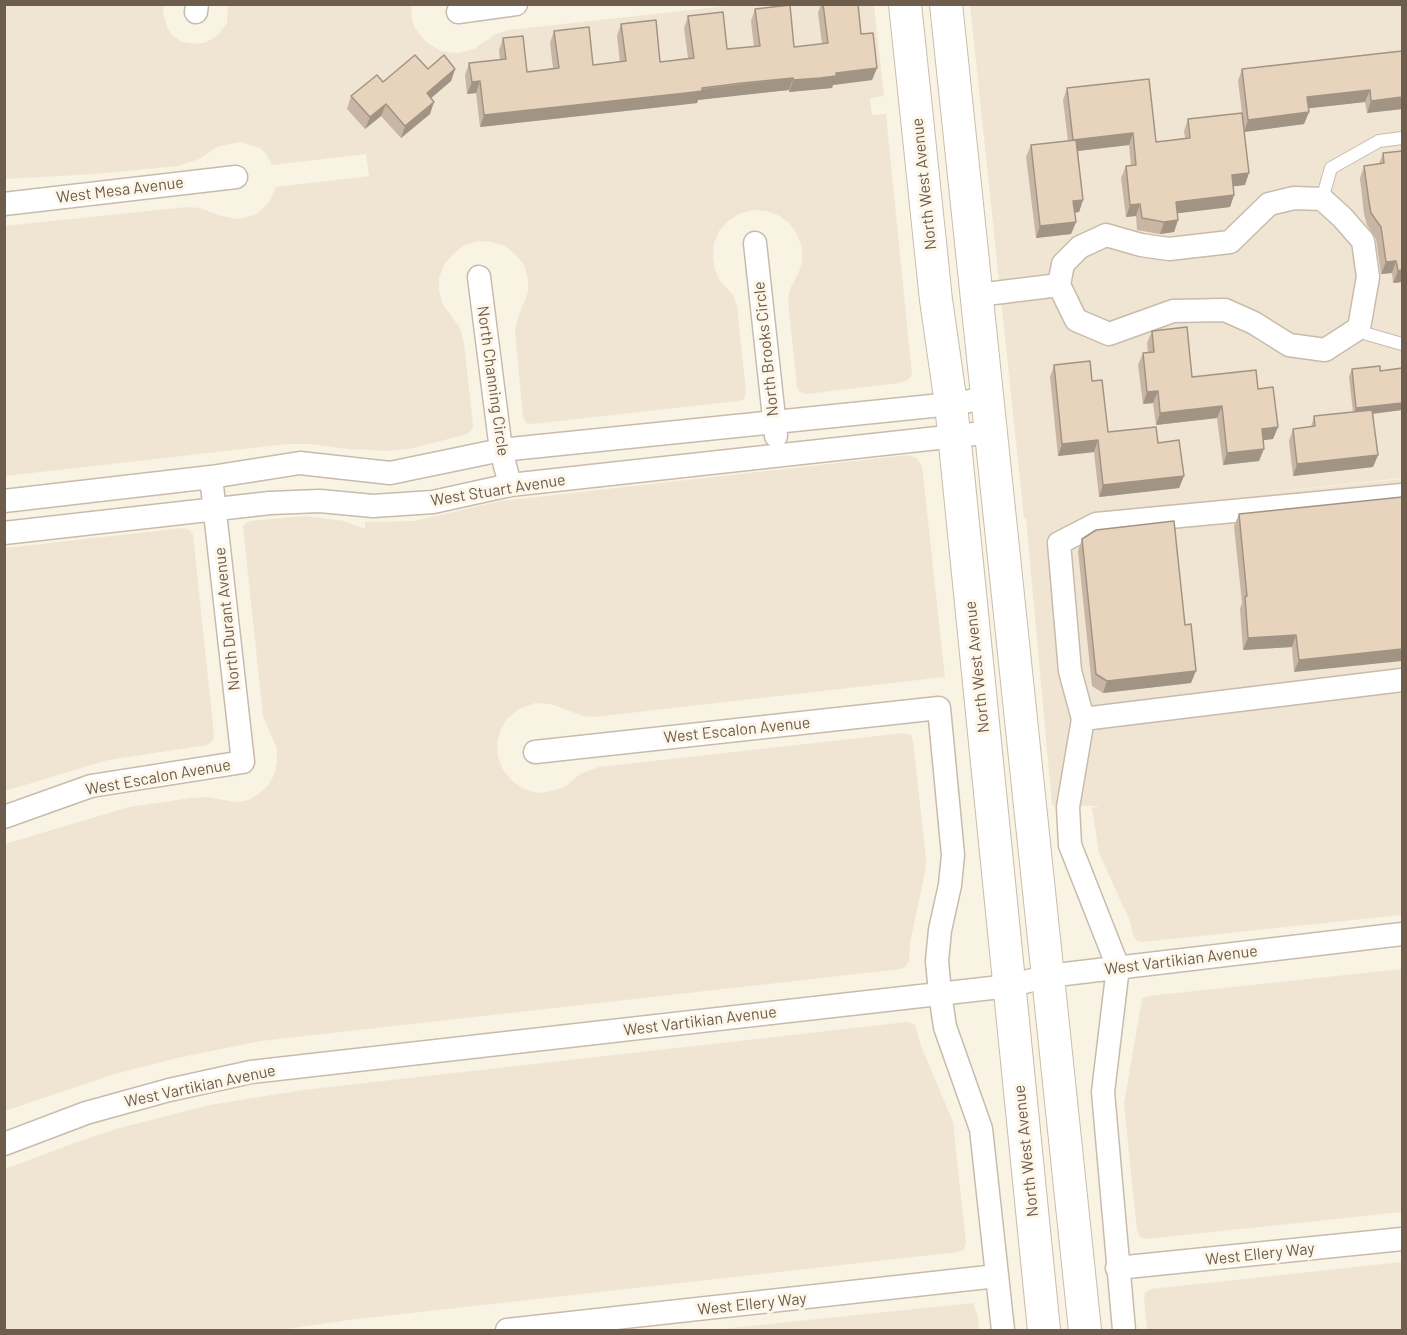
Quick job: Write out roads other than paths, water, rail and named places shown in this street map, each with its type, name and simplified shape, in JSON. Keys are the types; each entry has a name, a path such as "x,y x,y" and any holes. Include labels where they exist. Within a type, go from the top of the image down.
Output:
{"main road":[{"name":"North West Avenue","path":"905,4 936,300 951,404 1044,1330"},
{"path":"946,4 1085,1330"}],"street":[{"path":"458,12 516,4"},
{"name":"West Mesa Avenue","path":"4,204 236,177"},
{"path":"1294,198 1322,200 1342,217 1363,241 1368,277 1359,328 1325,350 1289,345 1254,323 1225,310 1173,311 1109,334 1076,320 1059,285 1063,264 1080,247 1106,235 1169,249 1230,242 1269,204 1294,198"},
{"name":"North Brooks Circle","path":"755,243 774,422 780,455"},
{"name":"North Channing Circle","path":"479,277 501,450 510,485"},
{"path":"978,295 1059,285"},
{"path":"4,501 211,477 300,463 390,473 501,450 951,404 988,398"},
{"name":"West Stuart Avenue","path":"4,533 270,503 320,501 373,506 433,502 510,485 992,432"},
{"name":"North Durant Avenue","path":"211,477 243,762"},
{"path":"1124,1330 1103,1092 1118,967 1070,845 1068,807 1083,719 1070,671 1059,543 1096,524 1402,495"},
{"path":"1083,719 1402,680"},
{"name":"West Escalon Avenue","path":"535,752 939,708 953,855 937,961 940,993"},
{"name":"West Escalon Avenue","path":"4,817 91,786 243,762"},
{"name":"West Vartikian Avenue","path":"4,1144 86,1113 169,1090 251,1072 1009,986 1048,976 1402,934"},
{"path":"940,993 945,1027 981,1129 1003,1330"},
{"name":"West Ellery Way","path":"1117,1268 1402,1239"},
{"name":"West Ellery Way","path":"507,1330 997,1276"}],"lane":[{"path":"1322,200 1331,168 1379,141 1402,138"},
{"path":"1359,328 1367,334 1402,344"}]}
